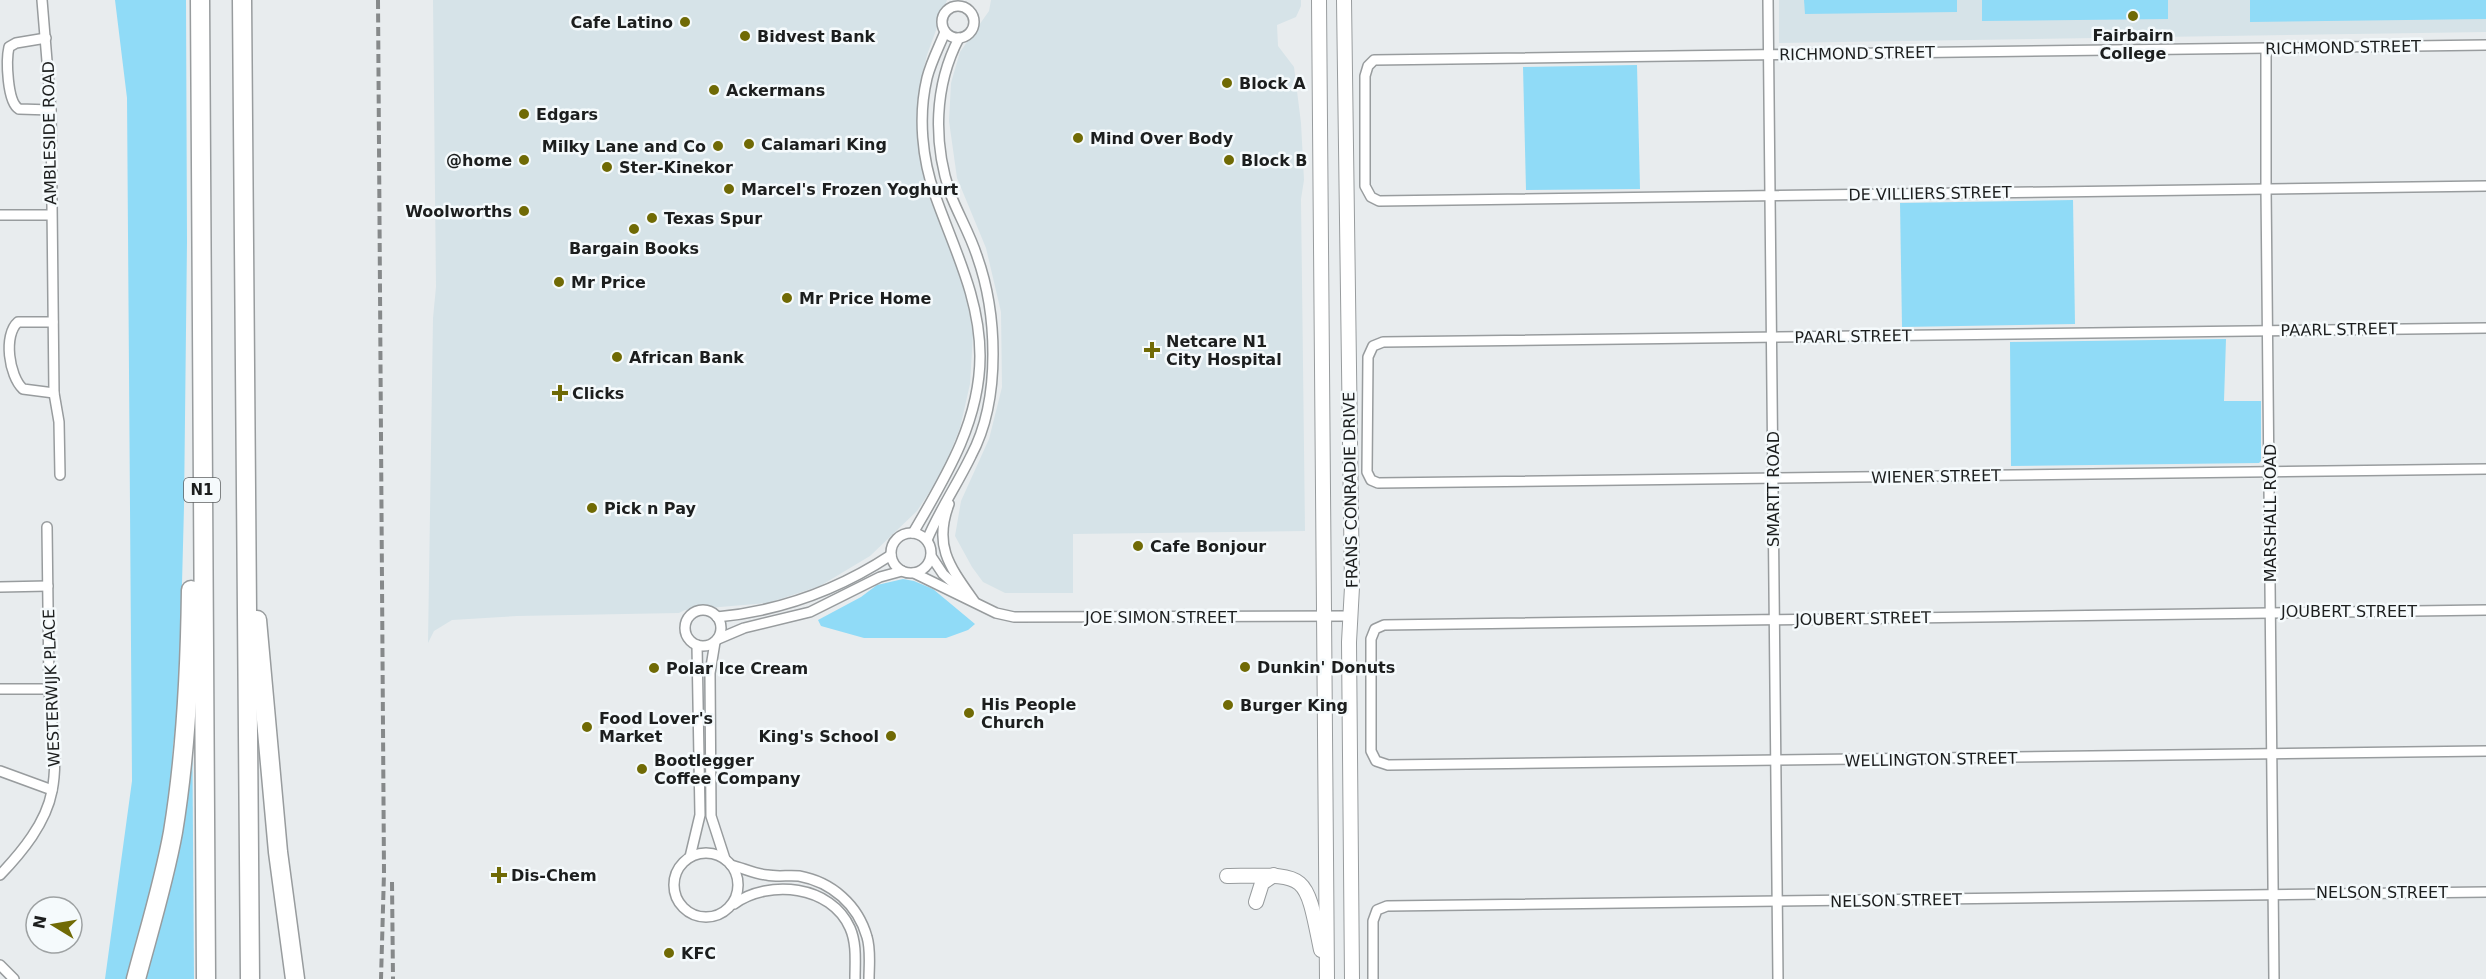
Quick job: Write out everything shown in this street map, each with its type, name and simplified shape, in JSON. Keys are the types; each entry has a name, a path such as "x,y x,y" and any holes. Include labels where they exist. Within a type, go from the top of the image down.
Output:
{"highway":[{"name":"N1","path":"200,0 199,141 206,979"},
{"path":"242,0 250,979"},
{"path":"136,979 172,834 185,715 191,597 199,141"},
{"path":"246,526 258,626 278,852 295,979"}],"main road":[{"name":"FRANS CONRADIE DRIVE","path":"1318,0 1327,979"},
{"name":"FRANS CONRADIE DRIVE","path":"1344,0 1352,587 1350,616 1353,979"},
{"path":"1227,876 1274,875 1291,878 1303,886 1309,895 1327,979"},
{"path":"1256,902 1262,883 1274,875"}],"street":[{"name":"AMBLESIDE ROAD","path":"0,215 51,215 51,110 42,0"},
{"name":"SMARTT ROAD","path":"1768,0 1778,979"},
{"path":"912,533 945,478 964,436 976,394 980,357 969,285 934,193 926,163 923,134 923,108 927,81 945,32 943,14 956,3 963,6 971,5 975,21 974,28 965,37 959,38 945,32"},
{"path":"46,38 16,43 9,47 10,96 15,107 19,109 51,110"},
{"path":"891,555 847,581 807,599 742,615 717,617 705,610 694,613 686,627 686,633 692,642 707,646 744,628 810,612 880,577 902,571 914,573 925,567 931,556 927,540 941,508 976,446 986,413 993,357 992,322 987,290 977,255 950,193 940,143 939,106 943,75 959,38"},
{"name":"RICHMOND STREET","path":"1374,200 1368,194 1365,186 1365,76 1368,66 1374,60 2486,45"},
{"name":"MARSHALL ROAD","path":"2266,48 2274,979"},
{"name":"DE VILLIERS STREET","path":"1374,200 2486,186"},
{"path":"51,215 54,393 59,422 60,475"},
{"path":"53,322 18,322 14,326 11,331 10,368 17,384 23,389 54,393"},
{"name":"PAARL STREET","path":"1387,482 1374,482 1367,472 1368,357 1377,343 2486,328"},
{"name":"WIENER STREET","path":"1387,482 2486,469"},
{"path":"957,483 944,516 943,544 951,567 975,603"},
{"name":"WESTERWIJK PLACE","path":"0,875 14,861 39,825 52,790 54,744 49,689 47,527"},
{"path":"902,571 894,565 891,555 892,545 896,539 912,533 927,540"},
{"name":"JOE SIMON STREET","path":"931,556 948,578 975,603"},
{"name":"JOE SIMON STREET","path":"914,573 996,613 1033,618 1350,616"},
{"name":"WESTERWIJK PLACE","path":"0,587 48,586"},
{"name":"JOUBERT STREET","path":"1376,761 1371,751 1371,644 1372,634 1379,626 1389,624 2486,610"},
{"path":"717,617 721,628 716,640 710,673 711,816 728,862 736,873 738,891 729,907"},
{"path":"690,858 700,815 697,645"},
{"path":"0,689 49,689"},
{"name":"WELLINGTON STREET","path":"1376,761 1388,765 2486,751"},
{"path":"0,771 52,790"},
{"path":"855,979 855,945 851,930 844,916 831,903 816,894 797,890 763,891 744,897 718,915 703,917 683,907 677,899 675,879 678,869 690,858 707,853 766,875 798,876 822,883 835,890 850,904 865,931 868,940 869,979"},
{"name":"NELSON STREET","path":"1373,979 1373,921 1377,910 1387,906 2486,892"},
{"path":"0,965 14,979"}],"shaded area":[{"path":"115,0 186,0 187,242 179,699 169,810 157,873 130,979 105,979 132,781 127,98"},
{"path":"433,0 947,0 927,55 921,80 919,110 924,175 964,285 970,316 973,334 970,384 960,428 942,473 917,511 870,556 820,586 768,603 685,610 679,613 517,616 452,620 434,631 428,643 433,318 436,287"},
{"name":"Netcare N1 City Hospital","path":"991,0 1301,0 1296,17 1277,25 1278,46 1294,67 1301,123 1304,180 1301,199 1305,531 1073,534 1073,593 1005,593 983,582 972,567 955,536 961,501 989,439 1002,387 1001,312 986,248 957,178 949,121 951,83 960,52 989,11"},
{"name":"Fairbairn College","path":"1779,0 2486,0 2486,32 1779,43"},
{"path":"1804,0 1957,0 1957,12 1805,14"},
{"path":"1982,0 2168,0 2168,19 1982,21"},
{"path":"2250,0 2486,0 2486,19 2250,22"},
{"path":"1637,65 1640,189 1526,190 1523,67"},
{"path":"2073,200 2075,324 1902,327 1900,203"},
{"path":"2226,339 2224,401 2261,401 2261,461 2259,463 2011,466 2010,342"},
{"path":"903,579 933,589 975,624 968,630 946,638 864,638 821,626 818,620 861,597 877,585"},
{"path":"192,696 194,979 143,979"}],"railway":[{"path":"378,0 384,873 381,979"},
{"path":"392,882 393,979"}],"place":[{"name":"Fairbairn College","path":"2133,16"},
{"name":"Cafe Latino","path":"685,22"},
{"name":"Bidvest Bank","path":"745,36"},
{"name":"Block A","path":"1227,83"},
{"name":"Ackermans","path":"714,90"},
{"name":"Edgars","path":"524,114"},
{"name":"Mind Over Body","path":"1078,138"},
{"name":"Calamari King","path":"749,144"},
{"name":"Milky Lane and Co","path":"718,146"},
{"name":"@home","path":"524,160"},
{"name":"Block B","path":"1229,160"},
{"name":"Ster-Kinekor","path":"607,167"},
{"name":"Marcel's Frozen Yoghurt","path":"729,189"},
{"name":"Woolworths","path":"524,211"},
{"name":"Texas Spur","path":"652,218"},
{"name":"Bargain Books","path":"634,229"},
{"name":"Mr Price","path":"559,282"},
{"name":"Mr Price Home","path":"787,298"},
{"name":"Netcare N1 City Hospital","path":"1152,350"},
{"name":"African Bank","path":"617,357"},
{"name":"Clicks","path":"560,393"},
{"name":"Pick n Pay","path":"592,508"},
{"name":"Cafe Bonjour","path":"1138,546"},
{"name":"Dunkin' Donuts","path":"1245,667"},
{"name":"Polar Ice Cream","path":"654,668"},
{"name":"Burger King","path":"1228,705"},
{"name":"His People Church","path":"969,713"},
{"name":"Food Lover's Market","path":"587,727"},
{"name":"King's School","path":"891,736"},
{"name":"Bootlegger Coffee Company","path":"642,769"},
{"name":"Dis-Chem","path":"499,875"},
{"name":"KFC","path":"669,953"}]}
